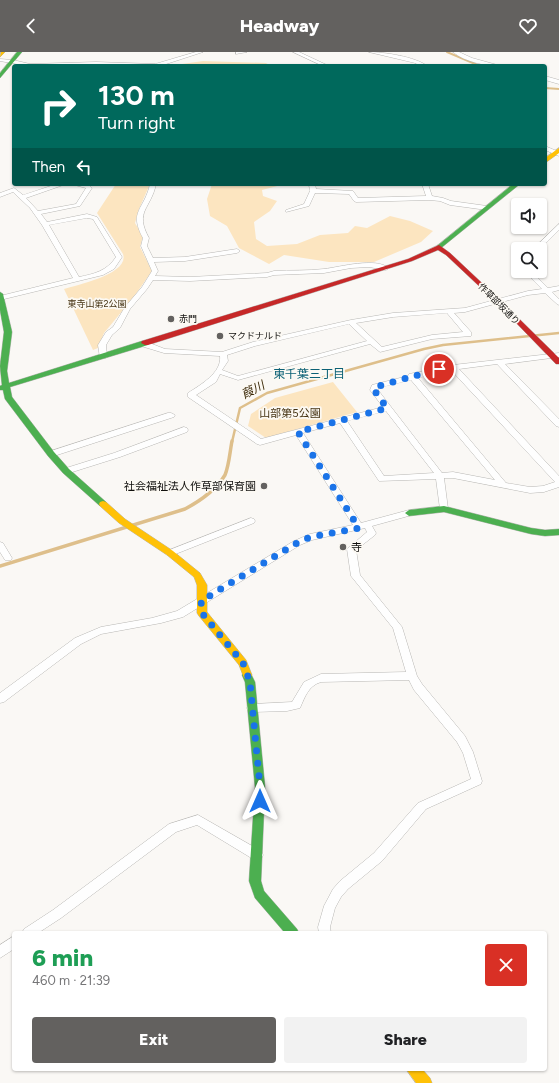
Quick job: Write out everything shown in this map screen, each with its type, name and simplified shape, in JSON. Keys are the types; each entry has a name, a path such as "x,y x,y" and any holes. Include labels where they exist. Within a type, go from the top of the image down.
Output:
{"main road":[{"path":"0,76 6,57 20,52"},
{"path":"547,160 558,152"},
{"path":"3,387 386,268 421,255 438,247 514,186"},
{"name":"作草部坂通り","path":"438,247 448,254 498,301 540,344 557,358"},
{"path":"1,296 8,332 3,371 3,387 8,397 51,454 66,471 122,521 170,553 196,575 202,585 202,613 243,663 250,682 260,787 255,881 259,894 291,931"},
{"path":"409,513 444,509 531,531 545,533 559,532"},
{"path":"415,1071 425,1083"}],"street":[{"path":"162,64 201,52"},
{"path":"238,54 245,52"},
{"path":"295,52 322,64"},
{"path":"371,52 417,64"},
{"path":"455,52 470,59 491,64"},
{"path":"0,60 6,57 30,64"},
{"path":"68,64 120,64"},
{"path":"547,79 559,82"},
{"path":"547,149 558,152"},
{"path":"22,197 57,186"},
{"path":"37,213 78,205 89,188 87,186"},
{"path":"103,356 102,345 116,328 127,308 145,288 155,270 144,246 146,238 140,229 138,220 142,209 152,192 153,186"},
{"path":"426,186 429,198"},
{"path":"288,211 307,205 312,187 351,192 356,200 383,198 409,200 429,198 441,199 450,203 487,208"},
{"path":"0,195 14,190 37,213 45,224 77,280"},
{"path":"1,296 101,274 117,263 119,257 95,218 87,216 45,224"},
{"path":"543,242 559,226"},
{"path":"151,260 185,258 237,251"},
{"path":"151,278 190,279 260,275 324,271 351,266 369,265 386,268"},
{"path":"534,278 559,303"},
{"path":"144,344 164,351 223,354 290,335 351,322 393,314 450,312 528,293 559,288"},
{"path":"351,322 380,350 432,337 468,334 450,312"},
{"path":"218,371 238,378 371,342"},
{"path":"223,354 224,361 212,380 191,395 260,442 387,408"},
{"path":"444,509 440,476 387,408 374,390 375,387 412,376 453,367 557,358"},
{"path":"499,362 559,424"},
{"path":"343,421 382,479 454,474 530,490 544,489 559,483 453,367"},
{"path":"412,376 503,484"},
{"path":"51,454 171,415"},
{"path":"66,471 117,455 184,430"},
{"path":"298,432 363,526 372,533 351,549 356,576 397,627 412,676 418,687 462,739 468,752 477,781 422,806 378,857 344,885 337,893 330,906 324,927 325,931"},
{"path":"0,699 84,638 103,630 164,620 180,614 297,543 310,537 363,526 409,513"},
{"path":"170,553 251,522"},
{"path":"0,545 8,558"},
{"path":"252,708 288,707 296,705 305,685 310,680 320,678 412,676"},
{"path":"31,931 58,914 173,828 198,820 257,855"},
{"path":"0,952 12,943"}],"green space":[{"path":"203,61 268,64 182,64"},
{"name":"東寺山第2公園","path":"115,186 149,186 139,209 135,223 143,236 140,247 152,271 133,298 104,333 98,348 93,350 64,289 101,278 119,267 123,261 123,254 97,213"},
{"path":"211,186 277,186 262,190 263,196 277,201 270,211 254,222 256,239 267,246 297,244 320,235 348,233 355,226 367,228 390,216 410,221 433,231 421,242 374,262 329,262 284,255 269,264 239,248 227,226 210,216 207,199"},
{"name":"山部第5公園","path":"333,382 357,412 266,438 248,426 251,414 275,398"}],"waterway":[{"path":"447,52 475,64"},
{"path":"547,88 559,89"},
{"name":"葭川","path":"232,442 240,408 267,393 443,345 559,333"},
{"name":"葭川","path":"0,566 185,509 207,495 217,486 225,475 228,467 232,441"}],"traffic: fast":[{"path":"0,76 20,52"},
{"path":"439,247 515,186"},
{"path":"0,294 8,332 3,371 8,397 51,454 66,471 103,504"},
{"path":"0,388 145,343"},
{"path":"409,513 444,509 531,531 545,533 559,532"},
{"path":"247,675 250,682 260,787 255,881 259,894 291,931"}],"traffic: slow":[{"path":"0,56 3,52"},
{"path":"547,159 559,150"},
{"path":"103,504 122,521 170,553 197,575 202,585 202,613 243,663 247,675"},
{"path":"415,1071 425,1083"}],"traffic: jam":[{"path":"438,247 448,254 498,301 559,362"},
{"path":"145,343 410,260 439,247"}],"place":[{"name":"赤門","path":"171,319"},
{"name":"マクドナルド","path":"220,336"},
{"name":"社会福祉法人作草部保育園","path":"264,486"},
{"name":"寺","path":"343,547"}],"district":[{"name":"東千葉三丁目","path":"309,374"}],"route":[{"path":"260,801 250,682 243,663 202,613 201,601 297,543 310,537 359,528 298,432 387,408 374,390 375,387 439,369"}]}
